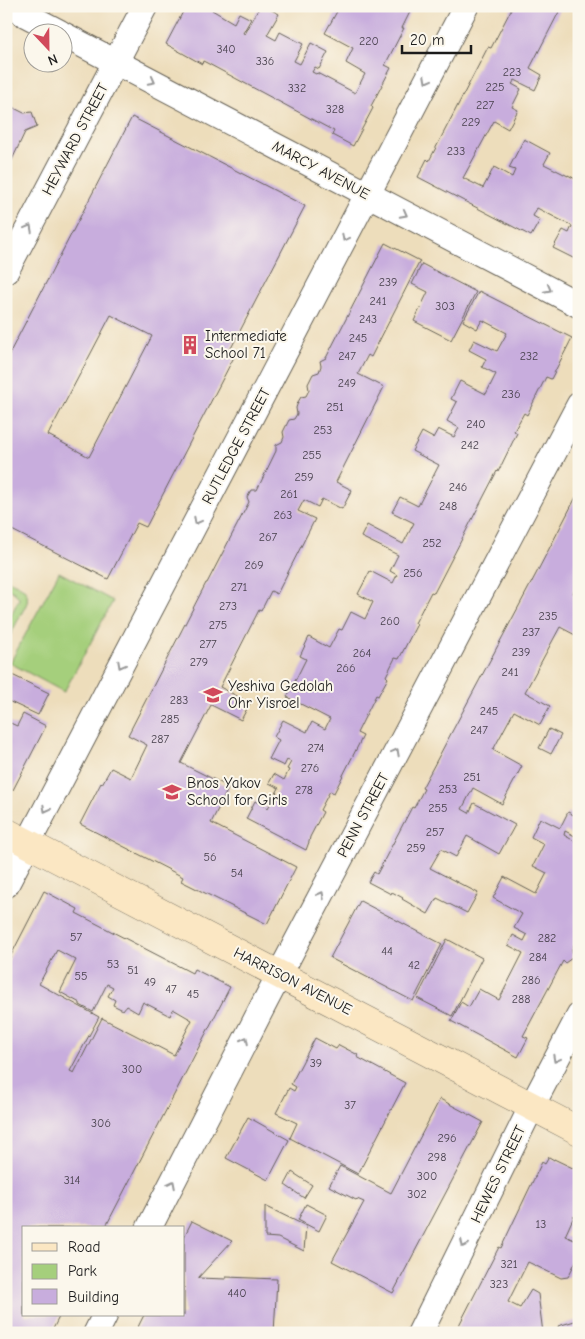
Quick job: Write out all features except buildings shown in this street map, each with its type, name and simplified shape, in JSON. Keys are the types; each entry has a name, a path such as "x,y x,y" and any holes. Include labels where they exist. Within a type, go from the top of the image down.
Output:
{"street":[{"path":"9,6 40,22"},
{"name":"HEYWARD STREET","path":"6,271 145,6"},
{"name":"RUTLEDGE STREET","path":"6,885 17,838 368,194 466,6"},
{"name":"MARCY AVENUE","path":"72,39 579,305"},
{"name":"PENN STREET","path":"151,1226 280,974 579,405"},
{"name":"HARRISON AVENUE","path":"17,838 579,1130"},
{"name":"HEWES STREET","path":"420,1333 532,1106 579,1016"},
{"path":"96,1333 104,1316"}],"green space":[{"path":"59,572 113,601 64,692 10,663"},
{"path":"6,579 25,590 27,593 27,603 6,643 6,625 19,599 16,594 6,588"}],"place":[{"name":"Intermediate School 71","path":"190,345"},
{"name":"Yeshiva Gedolah Ohr Yisroel","path":"213,695"},
{"name":"Bnos Yakov School for Girls","path":"172,792"}]}
